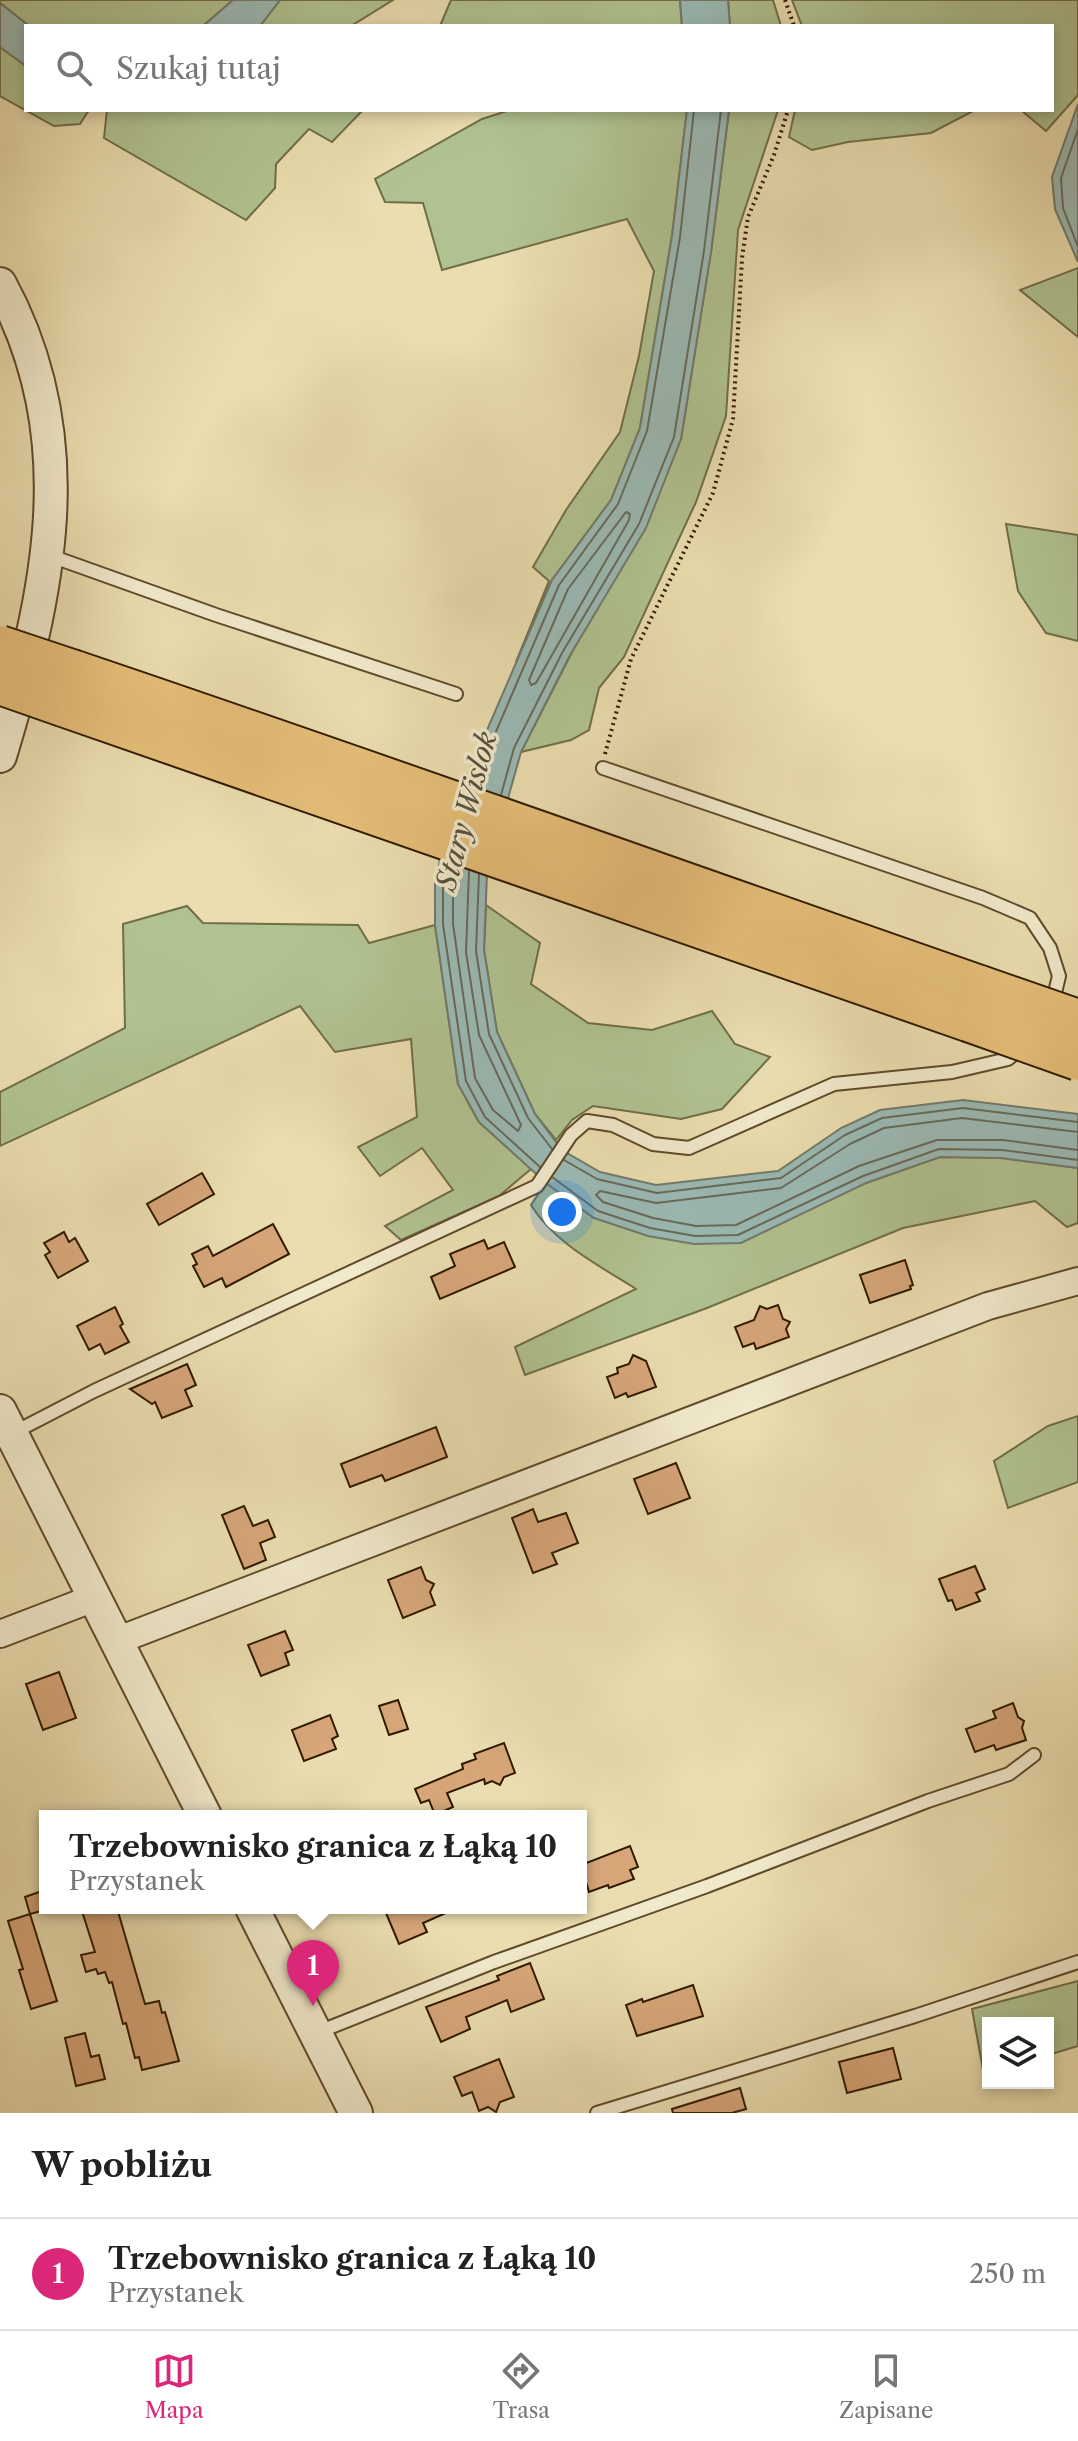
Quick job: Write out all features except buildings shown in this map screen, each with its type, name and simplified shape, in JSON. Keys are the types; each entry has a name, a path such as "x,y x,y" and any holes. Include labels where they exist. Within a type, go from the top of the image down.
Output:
{"main road":[{"path":"0,646 69,689 377,815 551,856 974,1004 1054,1024"},
{"path":"0,684 69,689 389,777 551,856"},
{"path":"974,1004 1078,1060"}],"street":[{"path":"0,284 21,327 40,388 50,452 52,505 40,606 0,756"},
{"path":"116,1641 988,1306 1078,1281"},
{"path":"5,1422 202,1810"},
{"path":"0,1634 94,1598"},
{"path":"255,1914 356,2113"}],"lane":[{"path":"48,555 216,615 456,694"},
{"path":"5,1422 94,1391 537,1186 571,1135 587,1121 613,1125 653,1144 689,1148 834,1084 952,1072 1008,1059 1054,1024 1059,976 1050,948 1030,918 983,898 603,768"},
{"path":"316,2033 494,1962 707,1886 928,1801 1009,1774 1034,1755"},
{"path":"597,2113 915,2016 1078,1962"}],"path":[{"path":"785,0 793,24"},
{"path":"603,768 607,739 631,659 713,493 733,419 742,258 748,217 774,155 787,112"}],"green space":[{"path":"0,0 233,0 205,24 26,24"},
{"path":"280,0 393,0 354,24 262,24"},
{"path":"451,0 680,0 682,24 441,24"},
{"path":"728,0 773,0 780,24 730,24"},
{"path":"792,0 1078,0 1078,95 1046,131 1023,112 1054,112 1054,24 801,24"},
{"path":"0,47 24,65 24,109 0,96"},
{"path":"29,112 88,112 80,124 54,126"},
{"path":"107,112 361,112 332,142 309,129 276,164 275,188 246,220 104,138"},
{"path":"504,112 687,112 672,236 640,428 611,500 552,580 516,662 549,581 533,567 566,510 620,432 639,356 654,271 627,219 442,270 423,203 385,202 375,179 482,119"},
{"path":"729,112 777,112 738,230 726,416 696,502 624,657 599,688 589,730 571,740 521,752 681,439 711,252"},
{"path":"795,112 971,112 931,133 848,142 812,150 789,137"},
{"path":"1078,268 1078,337 1020,290"},
{"path":"1006,524 1078,535 1078,641 1046,633 1018,591"},
{"path":"486,905 540,943 531,984 588,1023 652,1030 712,1011 735,1044 770,1057 722,1109 681,1119 593,1106 572,1120 556,1140 535,1114 497,1032 484,950"},
{"path":"187,906 203,923 358,925 369,943 435,925 458,1084 479,1122 531,1169 499,1196 401,1240 385,1226 453,1190 422,1148 380,1176 358,1147 417,1117 411,1039 335,1052 300,1006 0,1146 0,1092 125,1028 123,924"},
{"path":"940,1157 1001,1158 1078,1168 1078,1223 1067,1227 1035,1201 903,1228 707,1308 525,1375 515,1347 636,1289 579,1253 541,1219 531,1205 546,1183 594,1218 866,1183"},
{"path":"1078,1416 1078,1482 1008,1508 994,1461 1048,1426"},
{"path":"1078,1981 1078,2046 1054,2053 1054,2017 982,2017 982,2064 972,2009"}],"water":[{"path":"233,0 280,0 262,24 205,24"},
{"path":"680,0 728,0 730,24 682,24"},
{"path":"0,3 26,24 24,24 24,65 0,47"},
{"path":"1078,104 1078,262 1055,209 1052,177"},
{"name":"Stary Wislok","path":"687,112 729,112 711,252 681,439 646,528 569,657 521,752 487,873 484,950 497,1032 535,1114 562,1150 600,1172 656,1185 778,1171 841,1128 880,1110 963,1100 1078,1114 1078,1168 1001,1158 940,1157 866,1183 741,1243 694,1244 648,1236 594,1218 546,1183 479,1122 458,1084 435,925 435,884 448,820 552,580 611,500 640,428 672,236"}],"place":[{"name":"Trzebownisko granica z Łąką 10","path":"313,2006"}]}
